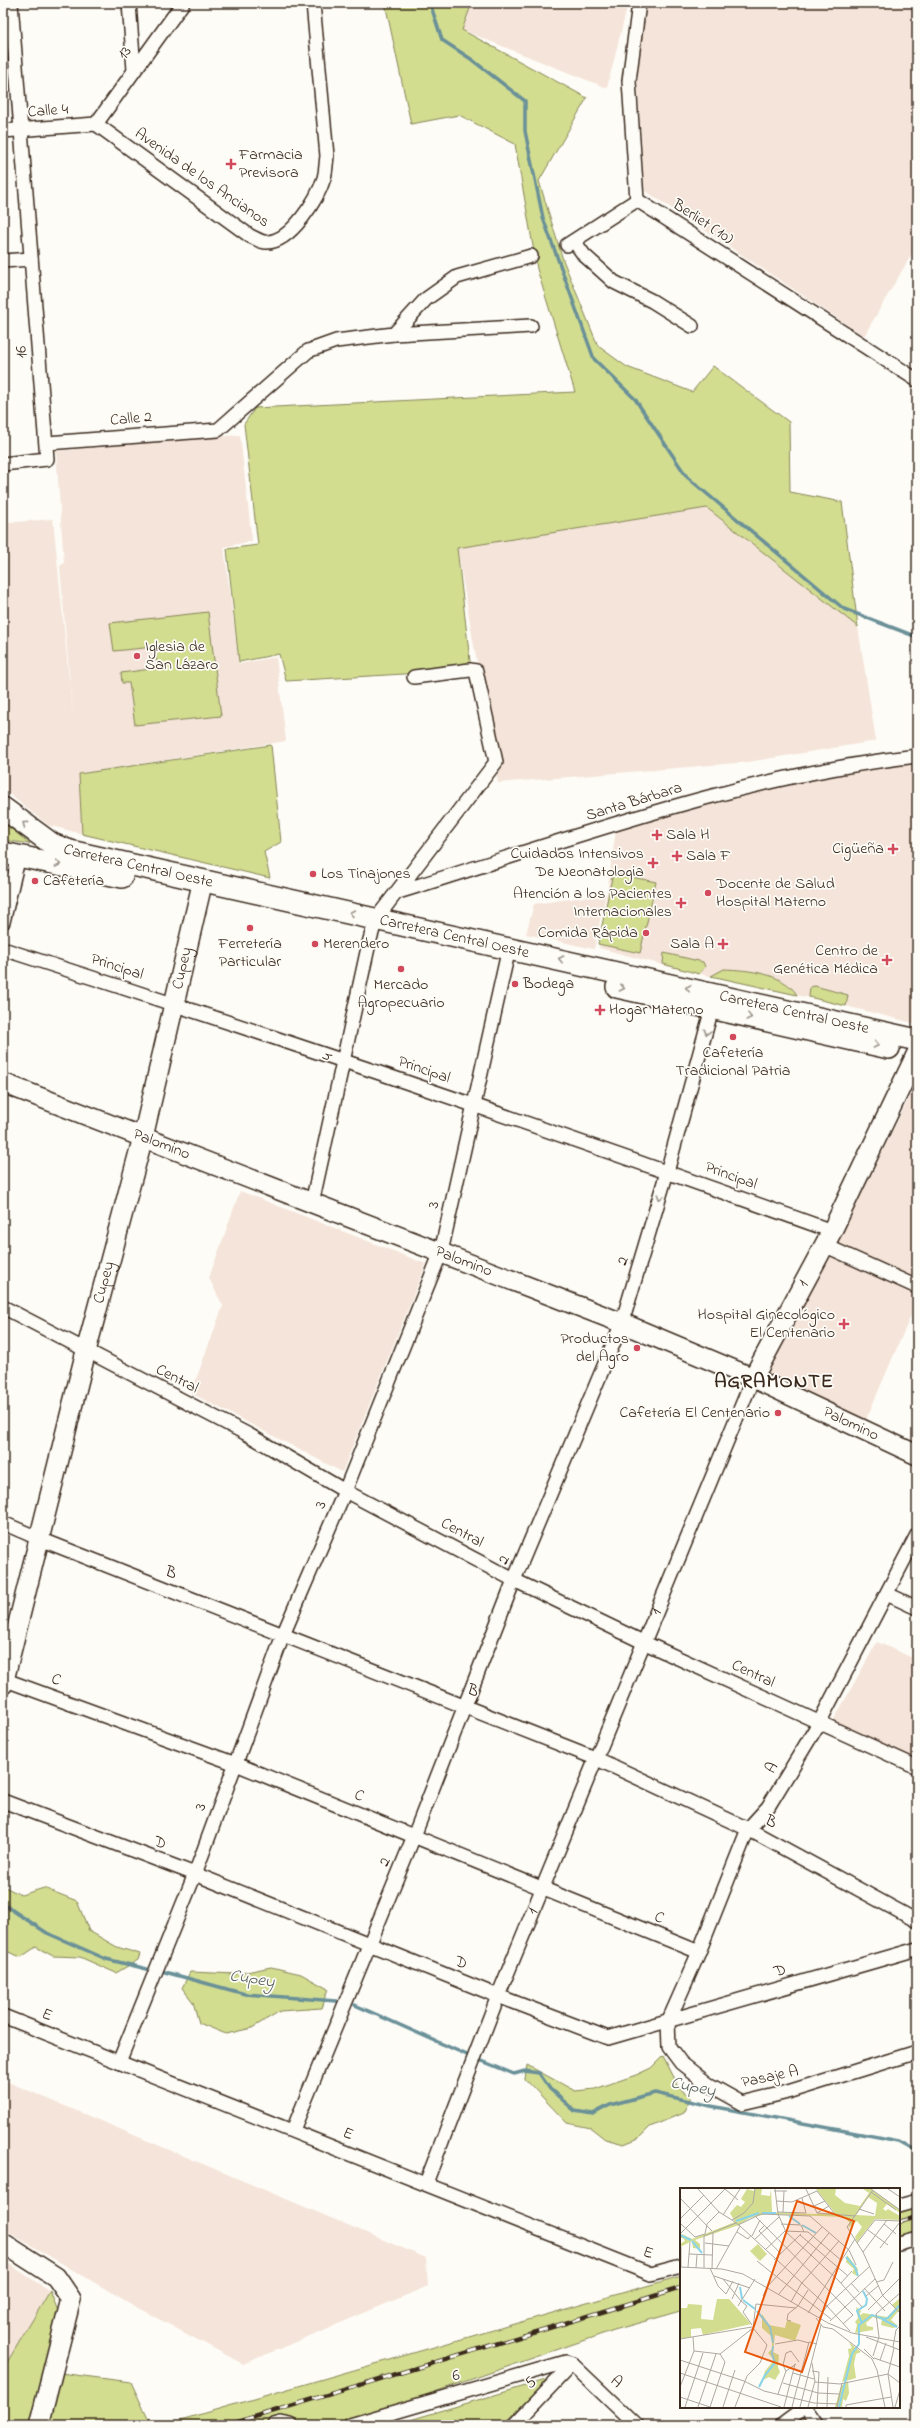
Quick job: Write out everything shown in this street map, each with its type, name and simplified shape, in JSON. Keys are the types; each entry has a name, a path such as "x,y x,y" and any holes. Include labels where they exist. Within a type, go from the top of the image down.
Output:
{"main road":[{"name":"Carretera Central Oeste","path":"3,808 52,844 70,851 201,887 714,1001 917,1040"},
{"name":"Carretera Central Oeste","path":"11,854 201,887"},
{"name":"Carretera Central Oeste","path":"714,1001 917,1053"}],"street":[{"name":"16","path":"3,464 47,460 47,443 20,130 11,3"},
{"path":"128,3 134,70"},
{"name":"13","path":"96,124 183,3"},
{"name":"Avenida de los Ancianos","path":"96,124 250,236 266,243 281,239 294,227 318,194 325,176 327,156 313,3"},
{"path":"639,3 629,81 637,200 570,243 614,282 652,301 692,326"},
{"name":"Calle 4","path":"3,131 96,124"},
{"name":"Berliet (10)","path":"637,200 917,380"},
{"path":"394,334 426,299 457,277 531,256"},
{"path":"3,261 31,259"},
{"path":"394,334 531,326"},
{"name":"Calle 2","path":"47,443 218,430 308,351 336,341 394,334"},
{"path":"374,926 496,762 476,671 470,670 414,677"},
{"name":"Santa Bárbara","path":"398,892 740,788 879,760 917,756"},
{"path":"3,922 11,854"},
{"name":"Cupey","path":"3,1681 40,1539 86,1350 143,1137 176,1004 201,887"},
{"name":"4","path":"312,1203 374,926"},
{"name":"Principal","path":"3,949 176,1004 473,1104 668,1172 828,1238 917,1286"},
{"name":"3","path":"119,2062 194,1874 284,1635 345,1491 441,1252 507,955"},
{"name":"2","path":"293,2130 414,1836 514,1580 622,1322 668,1172 714,1001"},
{"name":"1","path":"426,2183 498,1996 543,1889 594,1758 752,1378 828,1238 917,1053"},
{"name":"Palomino","path":"3,1083 622,1322 752,1378 917,1455"},
{"name":"Central","path":"3,1307 249,1435 345,1491 514,1580 643,1642 917,1767"},
{"name":"B","path":"3,1522 40,1539 594,1758 748,1829 917,1921"},
{"name":"A","path":"668,2022 699,1952 748,1829 768,1807 819,1723 888,1594 917,1535"},
{"path":"888,1594 917,1608"},
{"name":"C","path":"3,1681 236,1764 699,1952"},
{"name":"D","path":"3,1801 194,1874 498,1996 608,2038 668,2022 917,1949"},
{"name":"E","path":"3,2016 293,2130 651,2274 680,2266"},
{"name":"Pasaje A","path":"668,2022 669,2047 680,2063 708,2084 742,2103 788,2092 917,2052"},
{"path":"900,2205 917,2200"},
{"path":"900,2244 917,2239"},
{"path":"3,2243 56,2277 71,2299 39,2425"},
{"name":"6","path":"350,2425 566,2362 572,2364"},
{"name":"A","path":"572,2364 636,2425"},
{"name":"5","path":"514,2425 572,2364"},
{"path":"782,2425 805,2408 817,2425"},
{"path":"274,2425 281,2423 291,2425"}],"shaded area":[{"path":"472,3 628,3 607,88 462,30"},
{"path":"647,3 917,3 917,245 864,336 644,190 637,69"},
{"path":"240,435 252,541 224,547 239,664 276,657 286,741 79,774 82,834 48,825 3,789 3,523 53,519 73,719 60,566 64,563 56,451"},
{"path":"707,508 858,627 876,741 748,762 498,783 457,548"},
{"path":"917,761 917,1024 846,1006 678,969 599,948 616,830 737,795 880,764"},
{"path":"606,894 594,949 526,934 534,904"},
{"path":"917,1082 917,1279 836,1245"},
{"path":"240,1191 426,1264 342,1472 191,1393 223,1306 209,1278"},
{"name":"Hospital Ginecológico El Centenario","path":"824,1245 917,1287 917,1301 862,1429 753,1378"},
{"path":"877,1642 917,1660 917,1760 832,1723"},
{"path":"3,2080 426,2258 428,2286 243,2364 138,2308 3,2229"},
{"path":"3,2260 50,2291 3,2369"}],"green space":[{"path":"385,3 472,3 462,30 587,98 539,181 563,260 598,346 627,367 692,392 713,366 789,422 790,492 842,502 858,627 707,508 457,548 471,670 286,681 279,654 239,662 227,549 258,545 244,424 255,408 575,392 537,269 515,144 459,115 411,124"},
{"path":"208,612 221,716 135,725 129,683 122,683 121,673 158,668 154,647 114,651 110,623"},
{"path":"271,745 281,842 264,852 270,878 82,834 79,774"},
{"path":"3,822 30,844 3,840"},
{"path":"613,873 656,882 640,953 598,944"},
{"path":"664,953 703,962 705,967 699,974 663,964"},
{"path":"724,969 744,970 775,977 791,988 797,995 711,976"},
{"path":"815,986 848,995 846,1006 809,997 810,987"},
{"path":"3,1886 21,1895 44,1888 77,1901 89,1931 117,1947 140,1954 138,1960 116,1973 80,1957 53,1956 36,1947 21,1957 3,1950"},
{"path":"271,1967 301,1974 328,1989 321,2008 280,2011 252,2028 226,2034 199,2023 193,2002 182,1988 190,1972 237,1974"},
{"path":"663,2056 679,2087 691,2097 683,2113 650,2127 639,2138 624,2144 605,2139 591,2128 567,2123 525,2079 527,2065 575,2091 595,2089 636,2075 651,2068"},
{"path":"917,2207 917,2242 900,2248 900,2212"},
{"path":"680,2276 680,2311 614,2330 339,2425 163,2425"},
{"path":"50,2291 58,2311 44,2371 131,2382 151,2425 3,2425 3,2369"},
{"path":"549,2379 502,2425 393,2425"}],"waterway":[{"path":"430,3 442,40 471,59 525,101 525,131 543,218 594,359 635,399 687,477 844,609 917,637"},
{"name":"Cupey","path":"3,1904 47,1933 106,1959 147,1969"},
{"name":"Cupey","path":"165,1972 245,1994 336,2001"},
{"name":"Cupey","path":"355,2005 467,2055"},
{"name":"Cupey","path":"482,2061 514,2074 525,2071 539,2073 550,2089 575,2111 593,2114 610,2105 655,2093 711,2106 899,2141 917,2151"}],"railway":[{"path":"900,2222 917,2217"},
{"path":"228,2425 680,2288"}],"place":[{"name":"Farmacia Previsora","path":"231,164"},
{"name":"Iglesia de San Lázaro","path":"137,656"},
{"name":"Sala H","path":"657,835"},
{"name":"Cigüeña","path":"893,849"},
{"name":"Sala F","path":"677,856"},
{"name":"Cuidados Intensivos De Neonatologia","path":"653,863"},
{"name":"Los Tinajones","path":"313,874"},
{"name":"Cafetería","path":"35,881"},
{"name":"Docente de Salud Hospital Materno","path":"708,893"},
{"name":"Atención a los Pacientes Internacionales","path":"681,903"},
{"name":"Ferretería Particular","path":"250,928"},
{"name":"Comida Rápida","path":"646,933"},
{"name":"Merendero","path":"315,944"},
{"name":"Sala A","path":"723,944"},
{"name":"Centro de Genética Médica","path":"887,960"},
{"name":"Mercado Agropecuario","path":"401,969"},
{"name":"Bodega","path":"515,984"},
{"name":"Hogar Materno","path":"600,1010"},
{"name":"Cafetería Tradicional Patria","path":"733,1037"},
{"name":"Hospital Ginecológico El Centenario","path":"844,1324"},
{"name":"Productos del Agro","path":"637,1348"},
{"name":"Cafetería El Centenario","path":"778,1413"}],"district":[{"name":"AGRAMONTE","path":"774,1382"}]}
